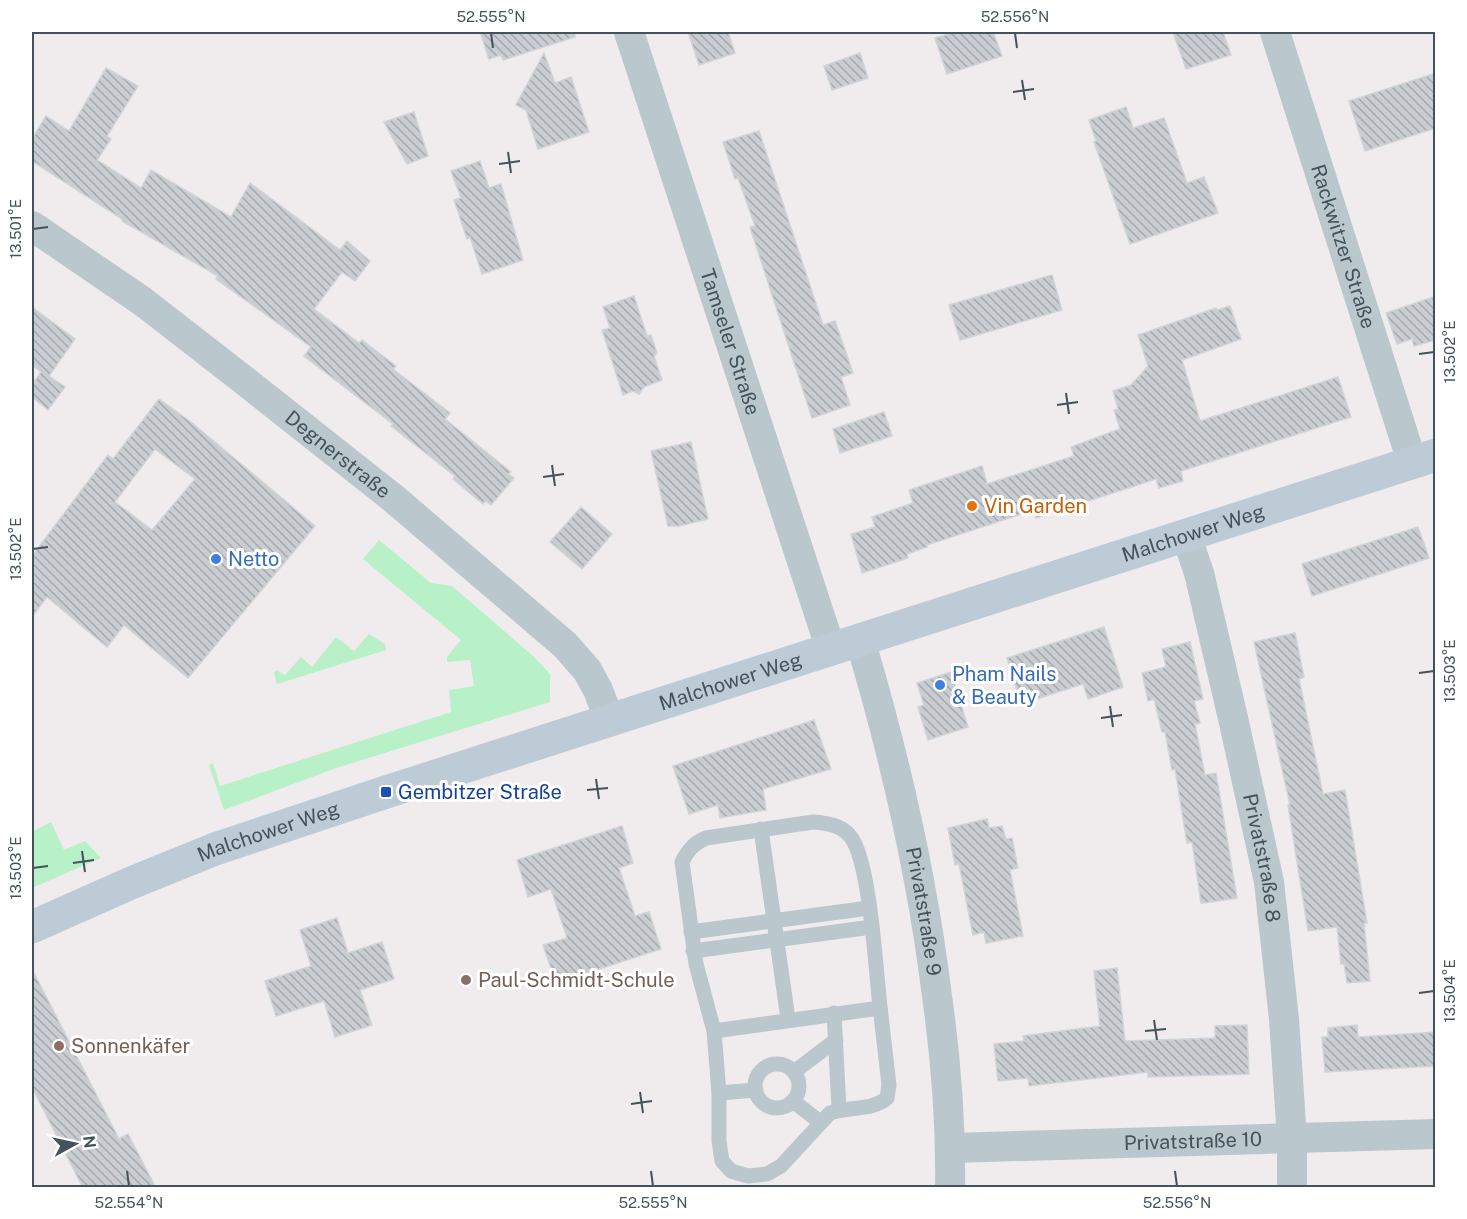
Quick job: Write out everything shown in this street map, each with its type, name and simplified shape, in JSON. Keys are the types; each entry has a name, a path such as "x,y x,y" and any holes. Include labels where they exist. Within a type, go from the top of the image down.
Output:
{"street":[{"name":"Tamseler Straße","path":"629,32 846,645"},
{"name":"Rackwitzer Straße","path":"1275,32 1424,458"},
{"name":"Degnerstraße","path":"32,226 142,302 393,498 565,645 587,670 598,690 609,719"},
{"name":"Malchower Weg","path":"32,927 215,849 609,719 846,645 1424,458"},
{"name":"Privatstraße 8","path":"1186,535 1198,573 1228,695 1269,882 1284,1019 1292,1139 1292,1188"},
{"name":"Privatstraße 9","path":"846,645 874,682 905,805 928,927 945,1058 951,1148 950,1188"},
{"name":"Privatstraße 10","path":"951,1148 1436,1134"}],"lane":[{"path":"813,822 825,823 839,827 850,835 857,846 872,927 890,1085 887,1098 879,1105 839,1109 830,1113 781,1166 767,1174 748,1176 731,1171 722,1161 714,1031 693,951 682,862 696,842 706,838 761,829 813,822"},
{"path":"761,829 788,1019"},
{"path":"691,932 869,908"},
{"path":"693,951 872,927"},
{"path":"714,1031 880,1008"},
{"path":"834,1014 839,1109"},
{"path":"794,1072 836,1040"},
{"path":"783,1065 794,1072 799,1092 786,1107 772,1107 760,1100 756,1090 759,1074 769,1066 783,1065"},
{"path":"719,1093 756,1090"},
{"path":"793,1101 820,1122"}],"green space":[{"path":"379,540 431,583 452,586 533,656 550,674 550,702 336,768 224,810 209,765 213,763 220,786 451,712 449,690 474,686 470,660 447,662 447,657 461,640 363,559"},
{"path":"369,634 385,644 386,650 277,684 274,673 276,670 285,675 301,657 312,667 336,637 354,651"},
{"path":"51,822 64,850 85,841 101,858 32,888 32,832"}],"building":[{"path":"480,32 575,32 575,37 503,60 501,55 489,59"},
{"path":"688,32 728,32 735,53 699,65"},
{"path":"955,32 993,32 1002,56 947,74 935,38"},
{"path":"1173,32 1223,32 1231,55 1186,69"},
{"path":"544,53 555,83 571,77 589,132 538,149 526,110 516,105"},
{"path":"860,53 868,78 832,90 824,66"},
{"path":"106,68 138,86 107,136 111,139 97,160 141,188 151,170 231,217 250,183 340,250 347,241 370,261 355,281 342,272 314,309 359,343 362,340 396,366 393,369 450,413 445,419 511,472 508,474 514,478 491,505 485,501 483,504 453,479 455,476 391,426 393,424 304,356 311,347 216,279 218,276 122,221 32,161 32,139 46,116 69,131"},
{"path":"1436,73 1436,128 1365,151 1349,101"},
{"path":"1126,107 1133,128 1164,118 1187,183 1204,177 1218,213 1130,244 1094,142 1096,141 1089,120"},
{"path":"414,112 428,156 407,164 384,122"},
{"path":"759,131 823,325 835,321 853,373 841,377 850,405 812,418 750,227 755,226 738,178 735,179 723,142"},
{"path":"480,161 489,188 501,184 523,260 482,274 470,237 467,239 454,200 461,198 451,171"},
{"path":"1052,275 1062,310 960,340 949,305"},
{"path":"634,296 647,336 651,335 657,353 654,356 662,380 644,387 639,394 633,391 623,395 602,330 610,328 603,307"},
{"path":"1436,296 1436,340 1414,346 1412,339 1397,344 1386,313"},
{"path":"1230,306 1241,339 1182,360 1200,421 1338,377 1351,417 1181,471 1183,481 1159,488 1156,479 1036,518 1034,510 927,545 927,547 907,554 908,558 862,573 851,534 875,527 872,517 913,503 909,490 982,466 987,484 1074,456 1071,447 1120,429 1114,410 1118,409 1113,391 1131,385 1148,366 1138,335 1216,308 1217,310"},
{"path":"32,307 75,339 49,376 65,387 48,410 32,397 32,385 41,372 32,365"},
{"name":"Netto","path":"159,399 191,422 315,526 188,678 124,625 107,647 47,597 32,617 32,556 108,455 113,459","holes":["155,449 195,479 152,530 115,502"]},
{"path":"884,412 892,436 840,453 833,429"},
{"path":"691,442 708,519 679,526 668,526 651,451"},
{"path":"581,507 612,534 582,569 550,542"},
{"path":"1418,527 1429,558 1312,596 1302,564"},
{"path":"1104,627 1123,687 1088,699 1083,684 1021,704 1007,658"},
{"path":"1295,633 1304,677 1299,679 1323,794 1345,790 1367,923 1364,923 1370,981 1347,983 1344,964 1341,964 1337,927 1308,931 1288,805 1290,805 1254,642"},
{"path":"1190,642 1203,699 1194,701 1200,723 1195,724 1205,775 1216,773 1237,898 1204,903 1201,903 1192,842 1187,843 1175,769 1172,770 1165,732 1162,732 1154,699 1148,701 1142,673 1166,667 1162,649"},
{"path":"951,672 968,727 928,740 918,707 924,705 917,683"},
{"path":"814,720 831,769 763,789 766,810 720,818 718,805 689,814 673,766"},
{"path":"987,819 989,828 1002,826 1006,839 1012,838 1018,868 1010,870 1023,936 986,943 984,932 973,935 959,864 955,865 948,828"},
{"path":"622,826 633,863 619,868 635,916 649,912 661,949 556,983 543,945 567,938 551,889 528,897 517,860"},
{"path":"337,918 348,953 382,942 394,979 360,990 372,1025 335,1037 324,1001 276,1016 265,981 311,966 300,930"},
{"path":"1117,968 1125,1041 1215,1038 1215,1026 1247,1025 1249,1074 1148,1077 1148,1072 1029,1086 1028,1078 998,1081 994,1044 1024,1041 1023,1036 1100,1026 1094,971"},
{"path":"32,969 119,1139 128,1134 156,1188 83,1188 32,1087"},
{"path":"1357,1025 1358,1037 1436,1032 1436,1066 1325,1072 1322,1037 1328,1037 1328,1028"}],"place":[{"name":"Vin Garden","path":"972,506"},
{"name":"Netto","path":"216,559"},
{"name":"Pham Nails & Beauty","path":"940,685"},
{"name":"Gembitzer Straße","path":"386,792"},
{"name":"Paul-Schmidt-Schule","path":"466,980"},
{"name":"Sonnenkäfer","path":"59,1046"}]}
